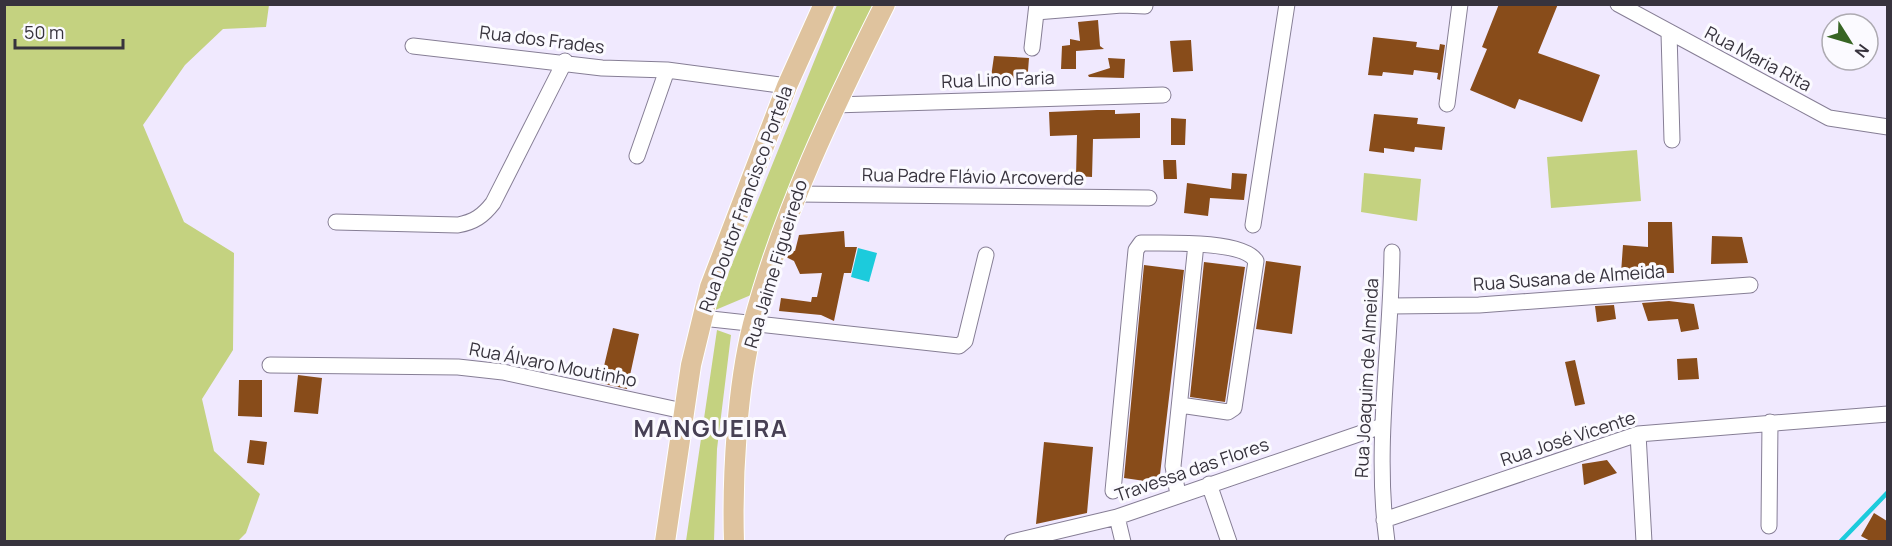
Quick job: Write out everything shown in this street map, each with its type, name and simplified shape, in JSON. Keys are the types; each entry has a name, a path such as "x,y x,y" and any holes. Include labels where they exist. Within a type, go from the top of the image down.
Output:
{"main road":[{"name":"Rua Doutor Francisco Portela","path":"665,542 683,411 710,287 787,86 824,4"},
{"name":"Rua Jaime Figueiredo","path":"734,542 738,430 753,325 797,195 834,105 885,4"}],"street":[{"path":"1253,225 1287,4"},
{"path":"1447,104 1460,4"},
{"name":"Rua Maria Rita","path":"1618,4 1830,118 1887,127"},
{"path":"1032,48 1037,8 1145,6"},
{"path":"1669,33 1672,140"},
{"name":"Rua dos Frades","path":"413,46 565,61 602,68 667,70 787,86"},
{"path":"336,222 458,225 470,223 483,215 493,203 565,61"},
{"path":"637,156 667,70"},
{"name":"Rua Lino Faria","path":"834,105 1163,95"},
{"name":"Rua Padre Flávio Arcoverde","path":"797,195 1149,198"},
{"path":"1113,491 1136,250 1141,243 1196,244 1244,251 1252,255 1256,261 1234,408 1228,412 1180,405"},
{"path":"1178,495 1173,466 1196,244"},
{"name":"Rua Joaquim de Almeida","path":"1387,542 1384,520 1382,426 1391,306 1392,252"},
{"path":"702,318 962,345 986,255"},
{"name":"Rua Susana de Almeida","path":"1391,306 1479,305 1750,285"},
{"name":"Rua Álvaro Moutinho","path":"270,365 458,367 492,371 683,411"},
{"name":"Rua José Vicente","path":"1384,520 1638,434 1887,414"},
{"path":"1768,526 1770,422"},
{"name":"Travessa das Flores","path":"1012,542 1117,517 1382,426"},
{"path":"1638,434 1644,542"},
{"path":"1209,484 1229,542"},
{"path":"1117,517 1123,542"}],"green space":[{"path":"4,5 269,5 266,27 223,29 185,65 143,125 184,222 234,253 233,350 202,399 214,451 260,494 246,533 238,541 5,541"},
{"path":"837,5 874,5 751,295 713,311"},
{"path":"1637,150 1641,201 1551,208 1547,157"},
{"path":"1364,173 1421,179 1417,221 1361,212"},
{"path":"717,330 731,335 717,449 714,541 686,541"}],"water":[{"path":"858,248 877,253 869,282 851,277"}],"building":[{"path":"1499,4 1558,4 1538,53 1600,75 1582,122 1519,99 1515,109 1470,90 1487,49 1482,47"},
{"path":"1098,20 1100,46 1104,49 1076,51 1076,69 1061,69 1062,46 1070,45 1070,39 1080,41 1078,22"},
{"path":"1373,37 1417,42 1416,47 1439,50 1440,44 1445,45 1440,80 1437,79 1438,73 1414,70 1413,75 1383,72 1382,76 1368,75"},
{"path":"1191,40 1193,71 1173,72 1170,41"},
{"path":"994,56 1029,58 1028,71 1022,79 1008,78 1007,87 990,84"},
{"path":"1108,58 1125,59 1124,78 1089,77 1088,75 1110,68"},
{"path":"1115,110 1115,114 1140,113 1140,138 1093,139 1092,177 1076,176 1077,135 1050,136 1049,112"},
{"path":"1374,114 1418,118 1417,124 1445,127 1442,150 1415,147 1414,152 1384,148 1384,153 1369,151"},
{"path":"1171,118 1186,119 1185,145 1171,145"},
{"path":"1163,160 1176,160 1177,179 1164,179"},
{"path":"1232,173 1247,174 1244,200 1210,198 1208,216 1184,213 1187,183 1231,189"},
{"path":"1648,222 1672,222 1674,273 1621,273 1623,245 1648,247"},
{"path":"844,231 845,247 857,247 851,273 844,273 834,321 821,315 779,311 781,298 811,302 812,297 817,297 822,273 800,274 794,261 786,257 789,250 795,251 799,235"},
{"path":"1712,236 1742,237 1748,263 1711,264"},
{"path":"1266,261 1301,266 1292,334 1256,329"},
{"path":"1204,262 1245,267 1225,402 1190,397"},
{"path":"1144,265 1184,270 1159,483 1124,478"},
{"path":"1669,301 1694,304 1699,329 1681,332 1678,319 1648,321 1642,303"},
{"path":"1614,305 1616,319 1597,322 1595,306"},
{"path":"613,328 639,334 627,389 600,383"},
{"path":"1697,358 1699,379 1678,380 1677,359"},
{"path":"1575,360 1585,404 1575,406 1565,362"},
{"path":"298,375 322,378 318,414 294,412"},
{"path":"239,380 262,380 262,417 238,416"},
{"path":"250,440 267,442 264,465 247,463"},
{"path":"1044,442 1093,447 1087,513 1036,524"},
{"path":"1607,460 1617,473 1584,485 1582,464"},
{"path":"1874,513 1887,521 1887,542 1872,542 1861,536"}],"waterway":[{"path":"1840,542 1888,492"}],"district":[{"name":"MANGUEIRA","path":"711,429"}]}
